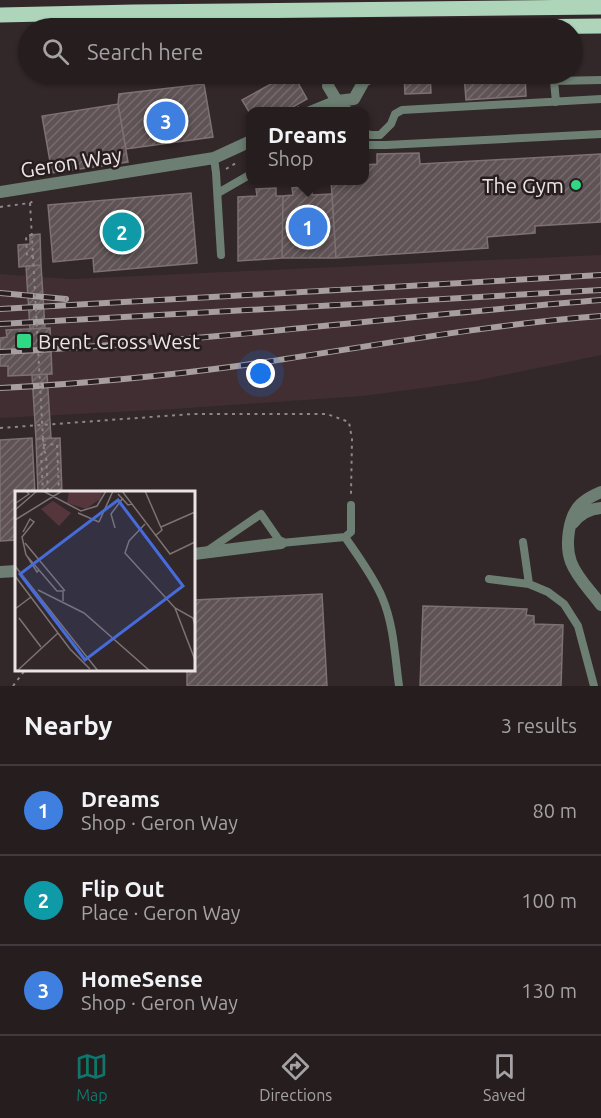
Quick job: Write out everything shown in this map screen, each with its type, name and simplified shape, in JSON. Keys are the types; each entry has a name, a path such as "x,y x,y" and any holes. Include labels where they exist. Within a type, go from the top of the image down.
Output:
{"main road":[{"path":"0,16 601,7"},
{"path":"0,16 25,18"},
{"path":"583,26 601,26"}],"street":[{"path":"328,84 338,106 354,99 362,84"},
{"name":"Geron Way","path":"0,192 214,158 246,143"},
{"path":"601,492 580,504 574,512 567,546 571,563 601,605"},
{"path":"569,530 580,516 590,510 601,508"},
{"path":"199,553 281,543"},
{"path":"0,572 15,571"}],"lane":[{"path":"583,80 601,80"},
{"path":"554,84 556,102"},
{"path":"369,134 380,135 391,124 394,114 402,110 601,99"},
{"path":"369,145 601,134"},
{"path":"214,158 221,255"},
{"path":"218,193 246,177"},
{"path":"199,553 261,514 281,543 345,537 351,532 351,505"},
{"path":"345,537 364,564 383,598 392,631 399,686"},
{"path":"523,542 530,584"},
{"path":"489,579 530,584 548,592 564,604 578,626 594,686"}],"path":[{"path":"0,207 30,203 48,491"},
{"path":"32,235 26,236 27,256 33,256"},
{"path":"0,353 38,351"},
{"path":"0,428 192,414 327,414 349,422 352,438 351,505"},
{"path":"44,445 57,444 59,491"},
{"path":"43,491 41,455 44,451"},
{"path":"14,686 24,671"}],"shaded area":[{"path":"601,255 601,355 475,381 363,396 0,418 0,274 71,279"}],"building":[{"path":"204,84 213,137 126,149 118,104 119,94"},
{"path":"271,84 299,84 307,99 293,107 246,107 242,100"},
{"path":"404,84 431,84 431,93 405,94"},
{"path":"465,84 525,84 526,96 466,100"},
{"path":"118,104 128,162 52,173 42,116"},
{"path":"419,153 420,164 601,154 601,222 535,226 535,233 487,237 488,248 336,258 331,185 369,185 369,165 377,164 377,154"},
{"path":"312,186 312,195 332,194 336,258 282,258 283,196 293,195 292,188"},
{"path":"276,188 276,196 283,196 282,258 238,261 238,197 257,196 256,189"},
{"path":"191,193 197,263 94,272 93,258 53,262 48,205"},
{"path":"40,234 41,265 19,267 18,245 30,244 30,235"},
{"path":"41,265 45,328 30,329 26,266"},
{"path":"50,328 52,374 8,376 8,366 0,366 0,338 7,337 6,330"},
{"path":"47,374 51,438 36,439 32,375"},
{"path":"32,438 35,491 15,491 15,540 0,541 0,440"},
{"path":"60,438 62,491 38,491 36,439"},
{"path":"322,594 327,686 187,686 187,671 195,671 195,600"},
{"path":"423,606 527,609 526,615 534,616 534,624 563,625 561,686 420,686"}],"railway":[{"path":"0,309 601,275"},
{"path":"0,324 601,290"},
{"path":"0,293 66,299"},
{"path":"0,352 151,342 601,300"},
{"path":"0,388 184,373 467,331 601,316"}],"place":[{"name":"HomeSense","path":"166,121"},
{"name":"The Gym","path":"576,185"},
{"name":"Dreams","path":"308,227"},
{"name":"Flip Out","path":"122,232"},
{"name":"Brent Cross West","path":"24,341"}]}
